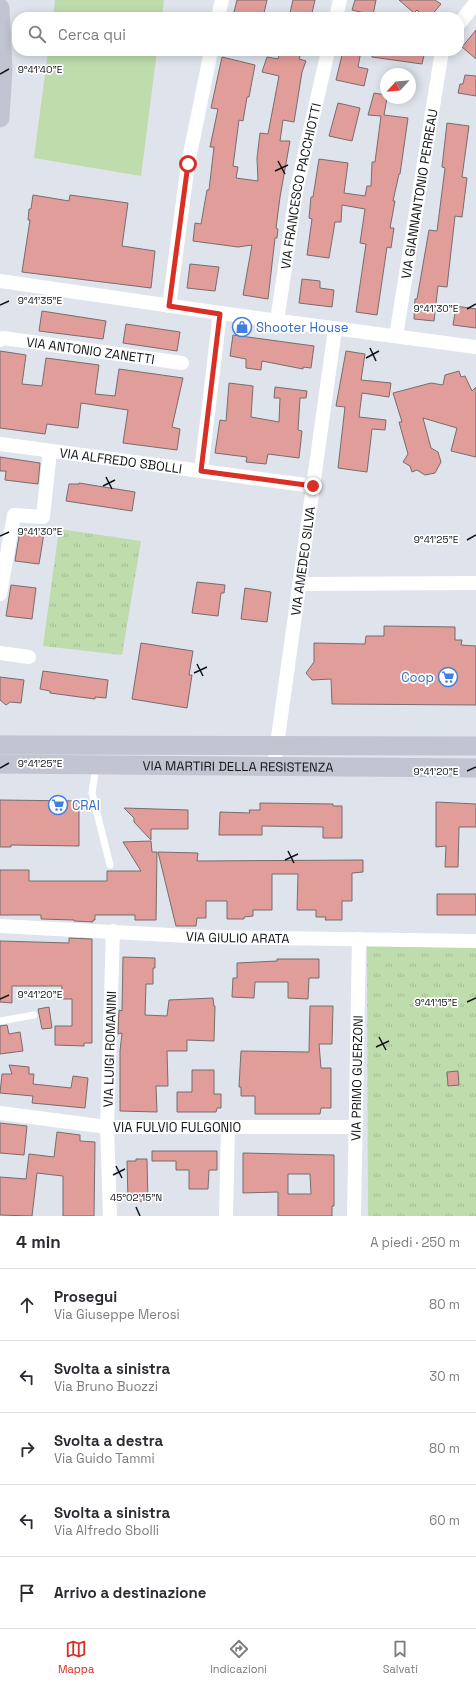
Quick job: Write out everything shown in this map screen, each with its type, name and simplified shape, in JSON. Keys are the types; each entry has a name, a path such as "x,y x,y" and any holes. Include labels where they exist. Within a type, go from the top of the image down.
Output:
{"street":[{"path":"219,12 222,0"},
{"path":"337,12 340,0"},
{"path":"464,18 476,2"},
{"path":"0,8 3,69 0,118"},
{"path":"169,306 188,164 209,56"},
{"name":"VIA FRANCESCO PACCHIOTTI","path":"277,321 298,187 327,56"},
{"name":"VIA GIANNANTONIO PERREAU","path":"396,336 441,56"},
{"path":"0,281 220,314 476,347"},
{"path":"201,471 220,314"},
{"name":"VIA AMEDEO SILVA","path":"274,766 335,329"},
{"name":"VIA ANTONIO ZANETTI","path":"0,340 3,338 182,363"},
{"name":"VIA ALFREDO SBOLLI","path":"0,444 313,486"},
{"path":"0,594 14,516 44,516 50,450"},
{"path":"299,584 476,583"},
{"path":"0,653 29,657"},
{"name":"VIA MARTIRI DELLA RESISTENZA","path":"0,745 476,746"},
{"path":"140,745 140,765"},
{"name":"VIA MARTIRI DELLA RESISTENZA","path":"0,764 476,768"},
{"name":"VIA GIULIO ARATA","path":"0,926 113,931 206,938 476,941"},
{"name":"VIA LUIGI ROMANINI","path":"110,1216 107,1127 113,931"},
{"name":"VIA PRIMO GUERZONI","path":"354,1216 359,939"},
{"name":"VIA FULVIO FULGONIO","path":"0,1113 107,1127 356,1127"},
{"path":"226,1216 228,1127"}],"lane":[{"path":"96,765 92,793 110,865"},
{"path":"0,1021 34,1015"}],"green space":[{"path":"55,0 164,0 163,12 54,12"},
{"path":"47,56 156,56 141,176 34,158"},
{"path":"59,529 141,541 122,655 43,646"},
{"path":"476,939 476,1216 368,1216 367,940"}],"building":[{"path":"237,0 267,0 264,12 234,12"},
{"path":"293,0 315,0 312,12 290,12"},
{"path":"355,0 376,0 374,12 360,12 352,10"},
{"path":"399,0 435,0 441,4 434,12 419,12 417,10 413,12"},
{"path":"476,30 476,59 464,49 464,45"},
{"path":"279,56 300,56 299,59 306,61 302,72 294,122 283,120 280,141 290,141 280,197 276,228 278,229 277,238 275,238 268,299 243,295 252,245 238,247 193,241 195,223 201,224 207,190 209,190 214,147 210,147 218,109 211,108 222,57 255,65 243,121 239,120 233,166 238,167 236,178 258,181 257,158 260,133 268,134 279,76 262,72 267,57 278,59"},
{"path":"342,56 360,56 358,67 368,69 364,86 336,80"},
{"path":"372,56 424,56 422,64"},
{"path":"465,75 476,76 476,96 458,93 460,84 463,84"},
{"path":"374,93 380,94 380,104 386,104 384,115 408,118 400,174 393,201 395,201 390,228 394,228 391,248 387,247 377,315 356,312 366,244 360,243 365,209 342,205 341,222 335,222 329,258 307,255 312,219 309,218 311,197 313,197 319,159 348,163 344,193 365,196 367,186 371,186 372,162 375,162 381,116 368,115"},
{"path":"338,103 360,108 352,141 329,136"},
{"path":"447,123 469,126 462,177 467,178 462,217 455,216 447,287 438,286 434,321 414,319 415,299 417,299 429,230 437,231 445,168 442,167"},
{"path":"33,195 69,201 70,195 128,203 122,246 155,251 151,288 22,272 30,220 28,220 29,209 31,209"},
{"path":"190,264 219,267 215,291 187,288"},
{"path":"302,279 320,281 320,288 334,290 332,307 299,303"},
{"path":"456,306 476,309 476,328 453,325"},
{"path":"42,311 106,321 103,339 39,331"},
{"path":"126,324 180,332 177,351 123,343"},
{"path":"233,335 314,346 311,368 303,367 303,369 262,361 261,370 246,368 246,359 230,356"},
{"path":"0,351 26,355 22,384 42,386 46,358 99,365 95,394 115,396 119,369 183,378 172,427 180,429 177,450 123,443 128,410 81,403 78,428 47,424 45,434 0,428"},
{"path":"346,351 365,354 361,380 391,383 389,397 362,393 359,417 386,420 385,430 372,429 367,472 338,468 345,407 336,406"},
{"path":"459,371 461,377 465,376 472,391 476,387 476,457 451,451 457,428 423,418 431,448 438,452 441,462 435,473 425,475 417,470 412,472 410,466 403,462 408,454 399,422 402,422 393,393 431,383 443,385 445,375"},
{"path":"229,383 253,386 251,417 279,422 280,398 274,398 275,387 307,391 306,398 300,398 298,430 302,431 299,458 268,454 266,464 246,462 247,457 215,453 220,420 226,421"},
{"path":"0,457 40,463 38,484 5,480 6,471 0,471"},
{"path":"79,483 135,492 132,511 66,501 69,484"},
{"path":"20,530 44,533 39,564 15,561"},
{"path":"197,582 225,585 224,593 221,593 218,616 192,613"},
{"path":"11,585 36,588 32,619 6,616"},
{"path":"245,588 271,592 267,622 241,619"},
{"path":"384,626 455,627 455,640 462,640 461,645 476,646 476,705 332,704 331,679 312,680 306,673 314,662 314,643 365,644 366,636 384,636"},
{"path":"141,643 193,651 189,675 192,675 187,708 132,699"},
{"path":"43,671 108,680 106,698 95,697 95,699 50,693 50,691 40,689"},
{"path":"0,677 24,680 21,703 10,702 6,705 0,700"},
{"path":"0,800 79,801 79,846 11,845 11,847 0,847"},
{"path":"436,802 476,804 476,827 459,827 458,867 445,867 446,846 436,847"},
{"path":"260,803 333,804 333,806 342,806 342,838 323,838 323,827 262,826 262,835 219,835 220,812 250,813 249,810 260,810"},
{"path":"124,808 188,810 188,829 151,829 151,840 134,822 134,818"},
{"path":"151,841 152,852 157,852 156,920 135,920 135,915 95,915 95,920 93,920 93,922 41,919 41,915 0,915 0,870 29,870 29,881 107,881 107,871 141,871 123,842"},
{"path":"158,852 198,853 197,861 363,860 363,872 352,873 352,901 342,901 342,920 325,920 326,917 316,917 316,910 297,910 298,874 272,874 272,910 253,910 253,916 244,917 244,919 227,919 227,901 206,901 206,918 197,918 196,926 176,926"},
{"path":"437,894 476,894 476,915 437,915"},
{"path":"69,938 92,939 92,1043 84,1043 84,1046 55,1045 55,1026 72,1026 72,999 61,999 62,986 12,986 12,1003 0,1002 0,941 69,943"},
{"path":"123,957 155,958 155,968 153,968 153,984 146,984 145,1015 167,1016 169,1000 213,998 215,1006 214,1041 187,1040 187,1051 167,1051 168,1086 156,1086 157,1112 120,1111 120,1051 122,1033 118,1034 119,1010 122,1011"},
{"path":"277,959 319,959 319,978 309,978 308,999 288,998 288,982 255,982 254,998 232,997 233,978 237,978 237,963 277,961"},
{"path":"310,1006 333,1006 332,1044 319,1044 321,1068 331,1068 331,1108 321,1108 320,1114 255,1114 255,1096 241,1096 241,1087 239,1087 241,1051 309,1052"},
{"path":"49,1007 52,1028 42,1029 38,1009"},
{"path":"7,1025 9,1034 20,1032 23,1051 0,1054 0,1026"},
{"path":"9,1065 29,1067 29,1074 34,1074 33,1084 71,1088 73,1076 88,1078 85,1108 32,1103 33,1096 0,1093 2,1074 12,1074"},
{"path":"192,1070 214,1070 214,1094 221,1094 221,1108 217,1108 216,1112 177,1112 177,1092 192,1092"},
{"path":"458,1071 459,1085 448,1086 447,1072"},
{"path":"0,1123 27,1126 24,1155 0,1153"},
{"path":"57,1132 80,1135 80,1141 95,1142 94,1216 63,1216 63,1176 37,1173 32,1216 0,1215 0,1177 26,1179 29,1154 54,1157"},
{"path":"152,1151 217,1151 217,1170 209,1170 208,1189 189,1189 189,1170 176,1170 176,1161 152,1161"},
{"path":"243,1153 334,1155 334,1206 332,1206 332,1216 278,1216 278,1192 243,1193","holes":["288,1174 310,1174 311,1194 288,1194"]},
{"path":"136,1159 147,1159 148,1202 128,1200 127,1161 136,1161"}],"place":[{"name":"Shooter House","path":"242,327"},
{"name":"Coop","path":"448,677"},
{"name":"CRAI","path":"58,805"}],"route":[{"path":"188,164 169,306 220,314 201,471 313,486"}]}
